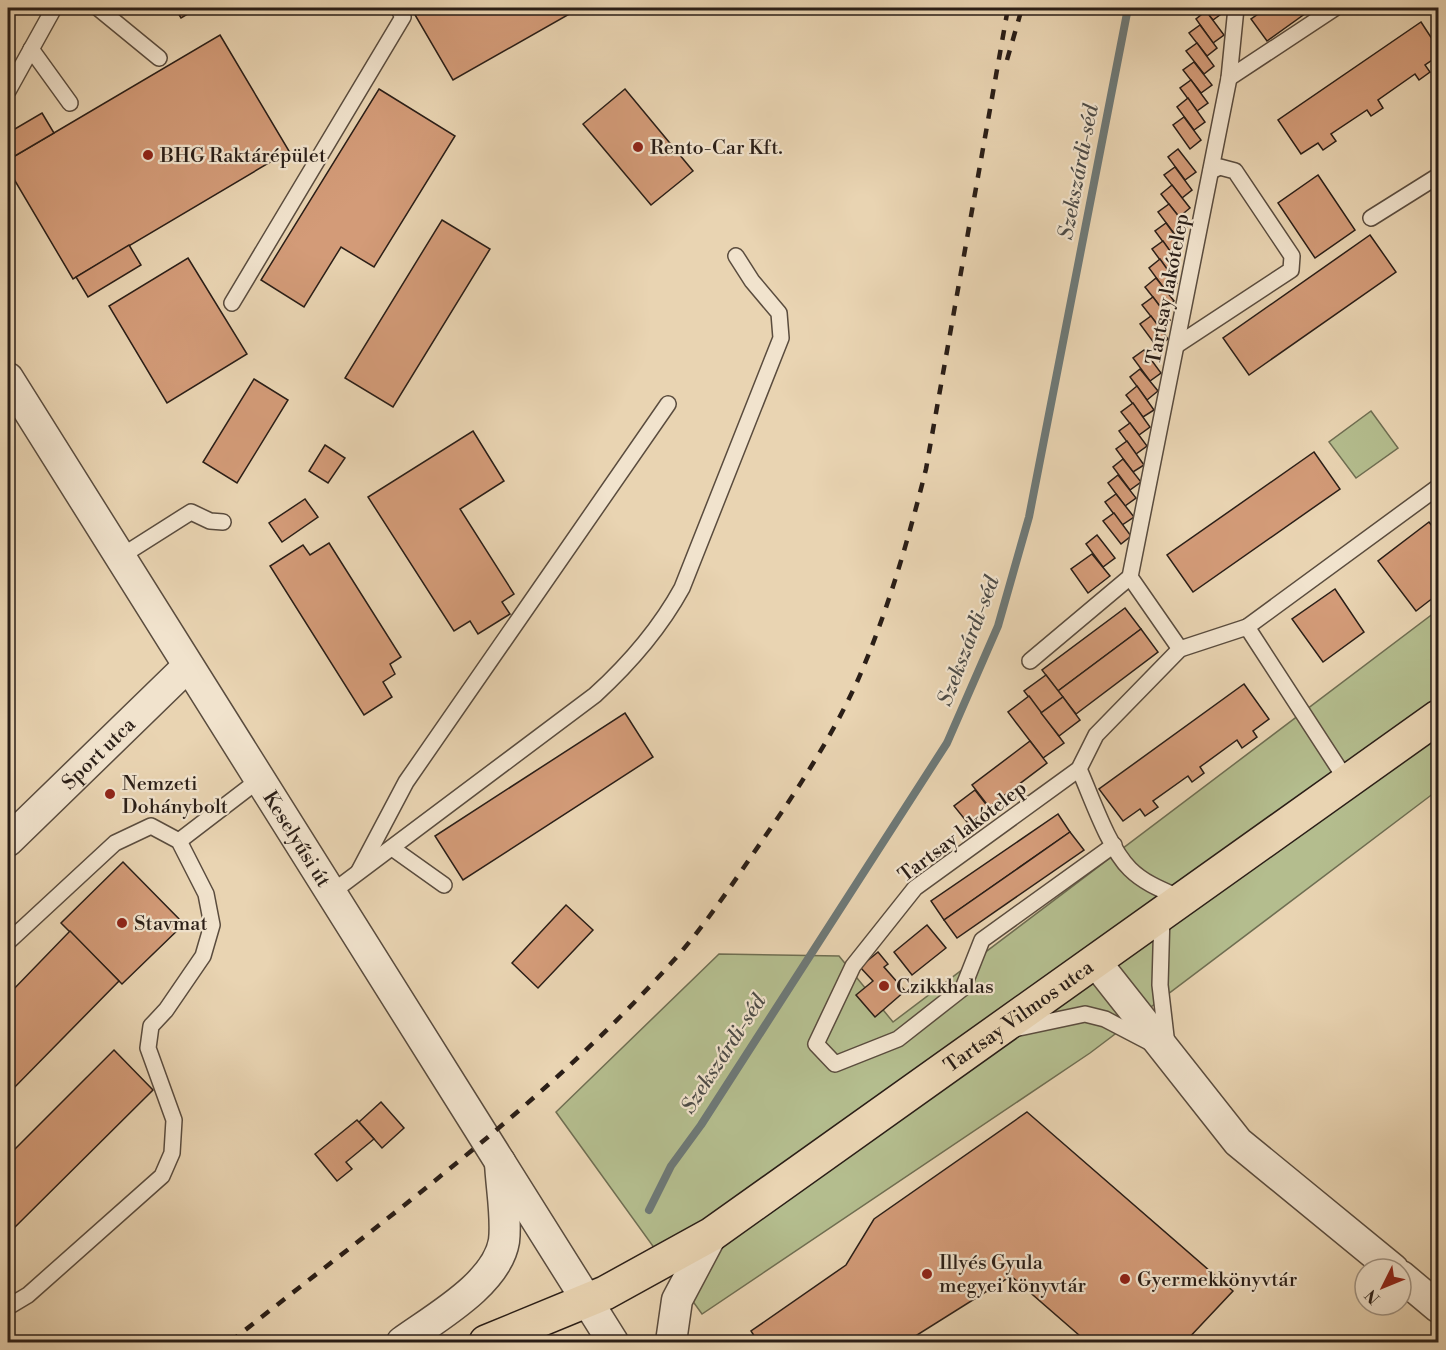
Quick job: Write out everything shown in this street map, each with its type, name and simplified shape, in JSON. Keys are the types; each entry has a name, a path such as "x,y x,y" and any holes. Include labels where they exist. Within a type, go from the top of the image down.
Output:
{"main road":[{"name":"Tartsay Vilmos utca","path":"486,1342 588,1301 712,1234 1000,1032 1095,961 1438,717"}],"street":[{"name":"Keselyűsi út","path":"8,378 613,1342"},
{"name":"Sport utca","path":"8,841 188,666"},
{"path":"1095,961 1238,1142 1378,1257"},
{"path":"402,1342 476,1287 498,1258 504,1240 500,1162"},
{"path":"671,1342 677,1300 712,1234"},
{"path":"1413,1286 1438,1307"}],"lane":[{"path":"8,91 54,8"},
{"path":"98,8 159,58"},
{"path":"232,303 403,17 398,8"},
{"name":"Tartsay lakótelep","path":"1130,577 1229,78 1236,8"},
{"path":"1229,78 1335,8"},
{"path":"31,49 70,103"},
{"path":"1177,345 1291,270 1292,256 1235,171 1220,167 1210,171"},
{"path":"1371,218 1438,177"},
{"path":"331,893 595,695 620,672 666,618 682,588 782,338 780,314 736,256"},
{"path":"357,874 406,782 668,404"},
{"name":"Tartsay lakótelep","path":"1114,845 982,940 963,988 898,1039 835,1064 816,1044 853,966 915,888 1079,769 1096,735 1180,649 1247,627 1438,487"},
{"path":"120,557 191,512 222,522"},
{"path":"1030,661 1130,577 1180,649"},
{"path":"1247,627 1347,781"},
{"path":"1079,769 1114,845 1129,869 1173,907 1160,985 1168,1052"},
{"path":"179,841 260,779"},
{"path":"8,942 115,843 151,826 179,841 206,894 212,925 203,956 166,1010 151,1026 148,1048 174,1120 172,1153 162,1176 28,1295 8,1307"},
{"path":"392,848 444,885"},
{"path":"1000,1032 1085,1014 1105,1019 1168,1052"}],"green space":[{"path":"1371,411 1398,448 1356,478 1329,442"},
{"path":"1438,610 1438,790 1090,1053 702,1314 556,1112 719,954 839,956 893,1022"}],"building":[{"path":"175,8 198,8 181,18"},
{"path":"411,8 580,8 453,80"},
{"path":"1203,8 1220,8 1224,12 1213,20"},
{"path":"1267,8 1313,8 1267,41 1251,19"},
{"path":"1206,11 1224,35 1213,43 1196,19"},
{"path":"1421,22 1438,48 1438,56 1425,65 1430,72 1419,80 1415,74 1378,100 1383,108 1371,116 1367,110 1331,134 1336,141 1323,150 1318,143 1301,154 1278,120"},
{"path":"1200,25 1217,48 1207,56 1189,33"},
{"name":"BHG Raktárépület","path":"220,35 289,151 73,279 8,169 8,160"},
{"path":"1197,43 1214,66 1204,74 1186,51"},
{"path":"1194,62 1212,85 1201,93 1183,70"},
{"path":"1191,80 1208,103 1197,111 1180,88"},
{"path":"379,89 455,136 374,267 341,247 304,307 261,280"},
{"name":"Rento-Car Kft.","path":"625,89 693,171 651,205 583,124"},
{"path":"1188,98 1205,122 1194,130 1177,107"},
{"path":"42,113 54,133 8,160 8,133"},
{"path":"1184,117 1201,140 1190,149 1173,125"},
{"path":"1178,149 1196,172 1185,180 1168,157"},
{"path":"1175,167 1192,190 1182,198 1164,175"},
{"path":"1318,175 1355,230 1315,258 1278,203"},
{"path":"1172,185 1190,208 1179,217 1161,194"},
{"path":"1169,204 1187,227 1176,236 1158,212"},
{"path":"442,220 490,249 393,407 345,378"},
{"path":"1166,223 1183,246 1172,254 1155,231"},
{"path":"1370,235 1396,272 1249,375 1223,338"},
{"path":"1163,241 1180,265 1169,272 1152,249"},
{"path":"129,245 141,265 88,297 76,277"},
{"path":"188,258 247,354 167,403 109,306"},
{"path":"1160,259 1177,283 1166,291 1149,268"},
{"path":"1156,278 1174,301 1163,310 1145,287"},
{"path":"1153,297 1170,320 1160,328 1142,305"},
{"path":"1151,316 1168,339 1157,347 1140,324"},
{"path":"1144,350 1161,373 1150,381 1133,358"},
{"path":"1140,369 1158,391 1147,400 1130,377"},
{"path":"254,379 288,400 237,483 203,462"},
{"path":"1137,386 1154,410 1143,417 1126,395"},
{"path":"1133,403 1150,427 1139,435 1121,412"},
{"path":"1130,423 1147,446 1136,454 1119,431"},
{"path":"473,431 504,481 460,509 514,594 502,602 510,614 478,634 470,621 454,631 368,497"},
{"path":"1127,441 1144,465 1133,472 1116,449"},
{"path":"325,445 345,458 328,483 309,471"},
{"path":"1314,452 1340,489 1193,592 1167,555"},
{"path":"1123,459 1141,482 1130,490 1113,467"},
{"path":"1118,475 1136,498 1125,506 1108,483"},
{"path":"1116,494 1134,517 1122,525 1105,502"},
{"path":"305,499 318,517 282,542 269,523"},
{"path":"1114,513 1131,536 1121,544 1103,521"},
{"path":"1429,522 1438,534 1438,594 1416,611 1378,561"},
{"path":"1097,535 1115,558 1103,567 1086,544"},
{"path":"329,543 401,657 390,664 395,674 383,682 392,697 364,715 270,566 303,545 310,555"},
{"path":"1092,554 1110,576 1088,593 1071,569"},
{"path":"1335,589 1364,632 1323,662 1292,619"},
{"path":"1125,608 1141,629 1058,691 1042,670"},
{"path":"1141,629 1158,652 1076,714 1058,691"},
{"path":"1046,675 1063,697 1041,713 1024,691"},
{"path":"1244,684 1269,719 1253,731 1257,737 1242,748 1237,740 1200,767 1204,773 1192,782 1188,776 1153,801 1158,807 1145,816 1140,809 1123,821 1099,789"},
{"path":"1029,696 1064,743 1043,758 1008,712"},
{"path":"1063,697 1080,720 1059,736 1041,713"},
{"path":"625,713 653,757 463,880 435,836"},
{"path":"1030,741 1047,763 989,807 972,785"},
{"path":"975,790 992,812 971,827 954,806"},
{"path":"1058,814 1070,832 944,920 931,901"},
{"path":"1070,832 1084,850 957,938 944,920"},
{"name":"Stavmat","path":"123,862 184,924 122,984 61,923"},
{"path":"566,905 593,930 538,988 512,963"},
{"path":"927,925 946,948 912,975 894,952"},
{"path":"70,931 119,981 8,1094 8,995"},
{"name":"Czikkhalas","path":"878,952 888,964 884,967 905,991 875,1017 856,995 873,981 860,967"},
{"path":"114,1050 153,1090 8,1234 8,1156"},
{"path":"381,1102 404,1128 382,1148 359,1122"},
{"path":"1027,1112 1233,1291 1185,1342 1087,1342 1011,1276 906,1342 758,1342 751,1331 846,1265 874,1219"},
{"path":"357,1120 374,1139 346,1162 352,1169 337,1181 315,1154"}],"waterway":[{"name":"Szekszárdi-séd","path":"649,1210 671,1166 701,1125 947,743 998,626 1029,517 1128,8"}],"railway":[{"path":"230,1342 460,1160 571,1064 624,1013 674,960 710,915 815,760 857,682 878,630 904,550 926,469 1008,8"},
{"path":"1007,60 1022,8"}],"place":[{"name":"Rento-Car Kft.","path":"638,147"},
{"name":"BHG Raktárépület","path":"148,155"},
{"name":"Nemzeti Dohánybolt","path":"110,794"},
{"name":"Stavmat","path":"122,923"},
{"name":"Czikkhalas","path":"884,986"},
{"name":"Illyés Gyula megyei könyvtár","path":"927,1274"},
{"name":"Gyermekkönyvtár","path":"1125,1279"}]}
